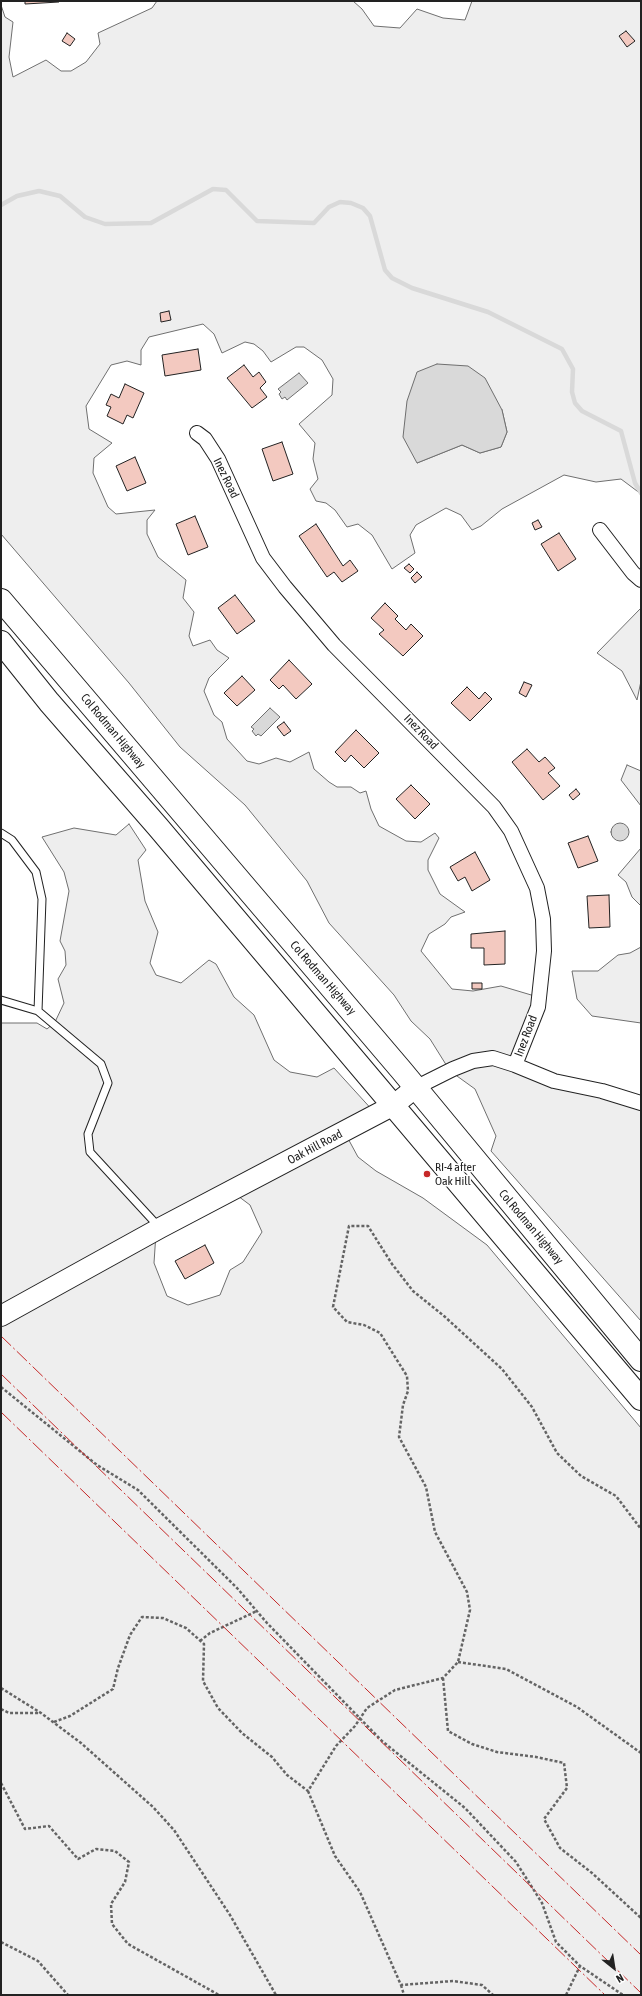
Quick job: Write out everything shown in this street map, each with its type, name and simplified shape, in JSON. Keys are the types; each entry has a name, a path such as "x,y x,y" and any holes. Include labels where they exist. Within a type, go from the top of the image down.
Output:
{"highway":[{"name":"Col Rodman Highway","path":"1,600 415,1088 641,1360"},
{"path":"1,642 49,702 158,827 394,1105 641,1400"}],"street":[{"name":"Inez Road","path":"197,433 205,439 218,459 263,558 285,587 334,644 494,807 511,831 537,888 543,919 544,951 538,1007 515,1065"},
{"path":"600,530 633,573 641,580"},
{"name":"Oak Hill Road","path":"1,1316 160,1228 394,1105 415,1088 453,1068 478,1060 492,1058 515,1065 554,1081 602,1091 641,1103"}],"lane":[{"path":"1,833 12,840 36,872 42,899 38,1011"},
{"path":"1,1000 38,1011 101,1064 108,1084 88,1134 90,1152 160,1228"}],"path":[{"path":"308,1791 336,1746 360,1719 367,1708 395,1690 443,1678 458,1662 470,1610 467,1592 435,1532 426,1487 399,1437 403,1405 408,1391 407,1376 380,1333 364,1325 347,1322 333,1308 350,1226 368,1226 392,1264 413,1291 444,1316 502,1369 532,1407 557,1453 581,1476 616,1496 641,1529"},
{"path":"1,1387 97,1465 138,1490 237,1588 257,1611 382,1741 465,1808 516,1862 542,1903 556,1942 580,1966 623,1995"},
{"path":"200,1641 210,1633 257,1611"},
{"path":"54,1722 70,1716 113,1689 118,1668 130,1635 142,1617 163,1618 186,1628 204,1644 203,1681 218,1708 242,1733 272,1758 287,1775 308,1791 335,1856 360,1892 404,1995"},
{"path":"458,1662 506,1669 576,1707 641,1753"},
{"path":"443,1678 448,1731 472,1744 497,1752 536,1757 564,1763 567,1788 544,1818 560,1848 592,1873 641,1918"},
{"path":"1,1688 41,1713 81,1743 138,1793 174,1830 230,1915 276,1995"},
{"path":"1,1709 9,1713 41,1713"},
{"path":"1,1783 25,1828 49,1826 78,1859 96,1849 115,1851 129,1862 125,1882 111,1904 112,1924 128,1944 219,1995"},
{"path":"1,1942 38,1961 68,1995"},
{"path":"566,1995 580,1966"},
{"path":"401,1985 453,1981 482,1985 493,1995"}],"shaded area":[{"path":"157,1 353,1 362,9 374,26 400,28 417,9 443,18 465,20 472,1 641,1 641,494 621,479 596,482 564,475 502,509 481,526 472,530 461,515 446,508 416,525 410,535 415,553 392,569 372,535 358,524 347,527 335,510 326,503 316,501 310,489 318,479 313,459 315,443 299,424 332,395 333,379 322,360 304,347 296,347 271,362 263,351 254,344 245,342 222,353 214,334 203,324 149,337 141,350 141,365 127,361 111,365 86,406 89,429 112,443 94,458 93,473 108,507 116,514 155,510 147,520 147,534 158,557 186,580 183,598 194,612 189,636 193,646 210,640 217,650 229,658 209,678 204,691 214,715 222,722 227,739 247,761 259,764 276,758 290,762 309,752 314,769 329,782 337,787 351,787 360,793 366,791 371,809 379,826 406,841 421,842 435,833 439,838 428,860 428,870 440,894 465,912 451,917 445,924 429,934 421,951 452,989 473,991 501,986 538,997 519,1062 641,1104 641,1321 491,1151 496,1136 475,1089 450,1071 430,1039 411,1021 394,995 329,923 307,881 245,805 180,747 129,683 1,534 1,5 5,17 13,22 9,57 13,77 46,60 61,71 71,71 86,62 100,44 98,33 152,8","holes":["502,410 507,432 501,447 480,453 462,445 417,463"]},
{"path":"437,364 468,366 485,378 502,410 507,432 501,447 480,453 462,445 417,463 403,437 407,401 417,372"},
{"path":"299,373 308,383 287,400 285,397 282,399 279,394 281,392 278,389"},
{"path":"641,608 641,681 637,700 622,671 597,653"},
{"path":"270,708 280,717 261,736 258,734 256,736 252,731 254,729 251,727"},
{"path":"627,765 641,771 641,806 621,780"},
{"path":"620,823 626,826 629,832 626,838 620,841 614,838 611,832 614,826"},
{"path":"129,824 146,850 138,860 145,901 158,932 150,963 156,975 181,983 209,960 216,964 234,997 254,1015 274,1060 290,1072 317,1077 334,1068 375,1113 345,1133 358,1157 376,1171 423,1198 487,1245 641,1428 641,1995 1,1995 1,1023 37,1023 47,1029 55,1022 64,1003 58,979 66,965 65,951 60,941 69,891 64,872 42,837 74,828 116,835","holes":["234,1193 250,1205 262,1232 243,1262 230,1270 220,1295 188,1305 167,1296 154,1263 156,1233"]},
{"path":"641,848 641,906 632,897 626,882 618,875"},
{"path":"641,947 641,1023 592,1016 577,999 572,971 598,971 618,955 630,953"}],"building":[{"path":"25,1 59,1 59,2 25,4"},
{"path":"626,31 635,41 627,47 619,36"},
{"path":"67,33 75,39 70,46 62,41"},
{"path":"169,311 171,320 161,322 160,313"},
{"path":"198,349 201,370 165,376 162,355"},
{"path":"244,365 253,377 259,372 266,382 260,388 267,397 252,408 227,378"},
{"path":"125,384 144,393 133,418 127,415 123,424 107,416 111,407 106,405 111,394 119,398"},
{"path":"282,442 293,474 273,481 262,449"},
{"path":"135,457 146,483 127,491 116,466"},
{"path":"195,516 208,547 188,555 176,524"},
{"path":"538,520 542,527 535,530 532,523"},
{"path":"316,524 343,566 350,560 358,571 342,582 334,572 327,577 299,536"},
{"path":"559,533 576,559 558,571 541,544"},
{"path":"409,564 414,569 410,573 404,568"},
{"path":"417,572 422,577 415,583 411,578"},
{"path":"235,595 255,621 237,634 218,608"},
{"path":"385,603 398,616 395,619 406,630 411,624 423,636 403,656 379,634 384,630 371,618"},
{"path":"289,660 312,684 296,699 283,685 279,689 270,680"},
{"path":"242,676 255,690 237,706 224,693"},
{"path":"524,682 532,685 526,697 519,693"},
{"path":"467,687 479,699 485,692 492,699 470,721 451,703"},
{"path":"284,722 291,731 284,736 277,727"},
{"path":"356,730 379,753 364,768 351,755 345,762 335,752"},
{"path":"527,749 539,762 545,757 555,768 548,773 560,786 543,800 512,762"},
{"path":"411,785 430,804 415,819 396,799"},
{"path":"576,789 580,794 573,800 569,795"},
{"path":"588,836 598,861 578,868 568,843"},
{"path":"475,852 490,880 472,891 465,877 458,881 450,867"},
{"path":"609,895 610,927 589,928 587,896"},
{"path":"505,931 505,964 484,965 484,948 471,948 471,934"},
{"path":"472,983 482,983 482,989 472,989"},
{"path":"205,1245 214,1263 185,1279 175,1261"}],"waterway":[{"path":"1,205 17,196 39,191 60,196 85,217 105,224 151,223 213,189 226,190 257,221 314,223 329,207 340,202 351,203 363,208 370,216 385,270 392,278 412,288 488,312 562,349 573,369 572,392 575,403 582,411 621,431 635,483 641,493"}],"power":[{"path":"1,1336 641,1955"},
{"path":"1,1374 641,1993"},
{"path":"1,1412 605,1995"}],"place":[{"name":"RI-4 after Oak Hill","path":"427,1174"}]}
